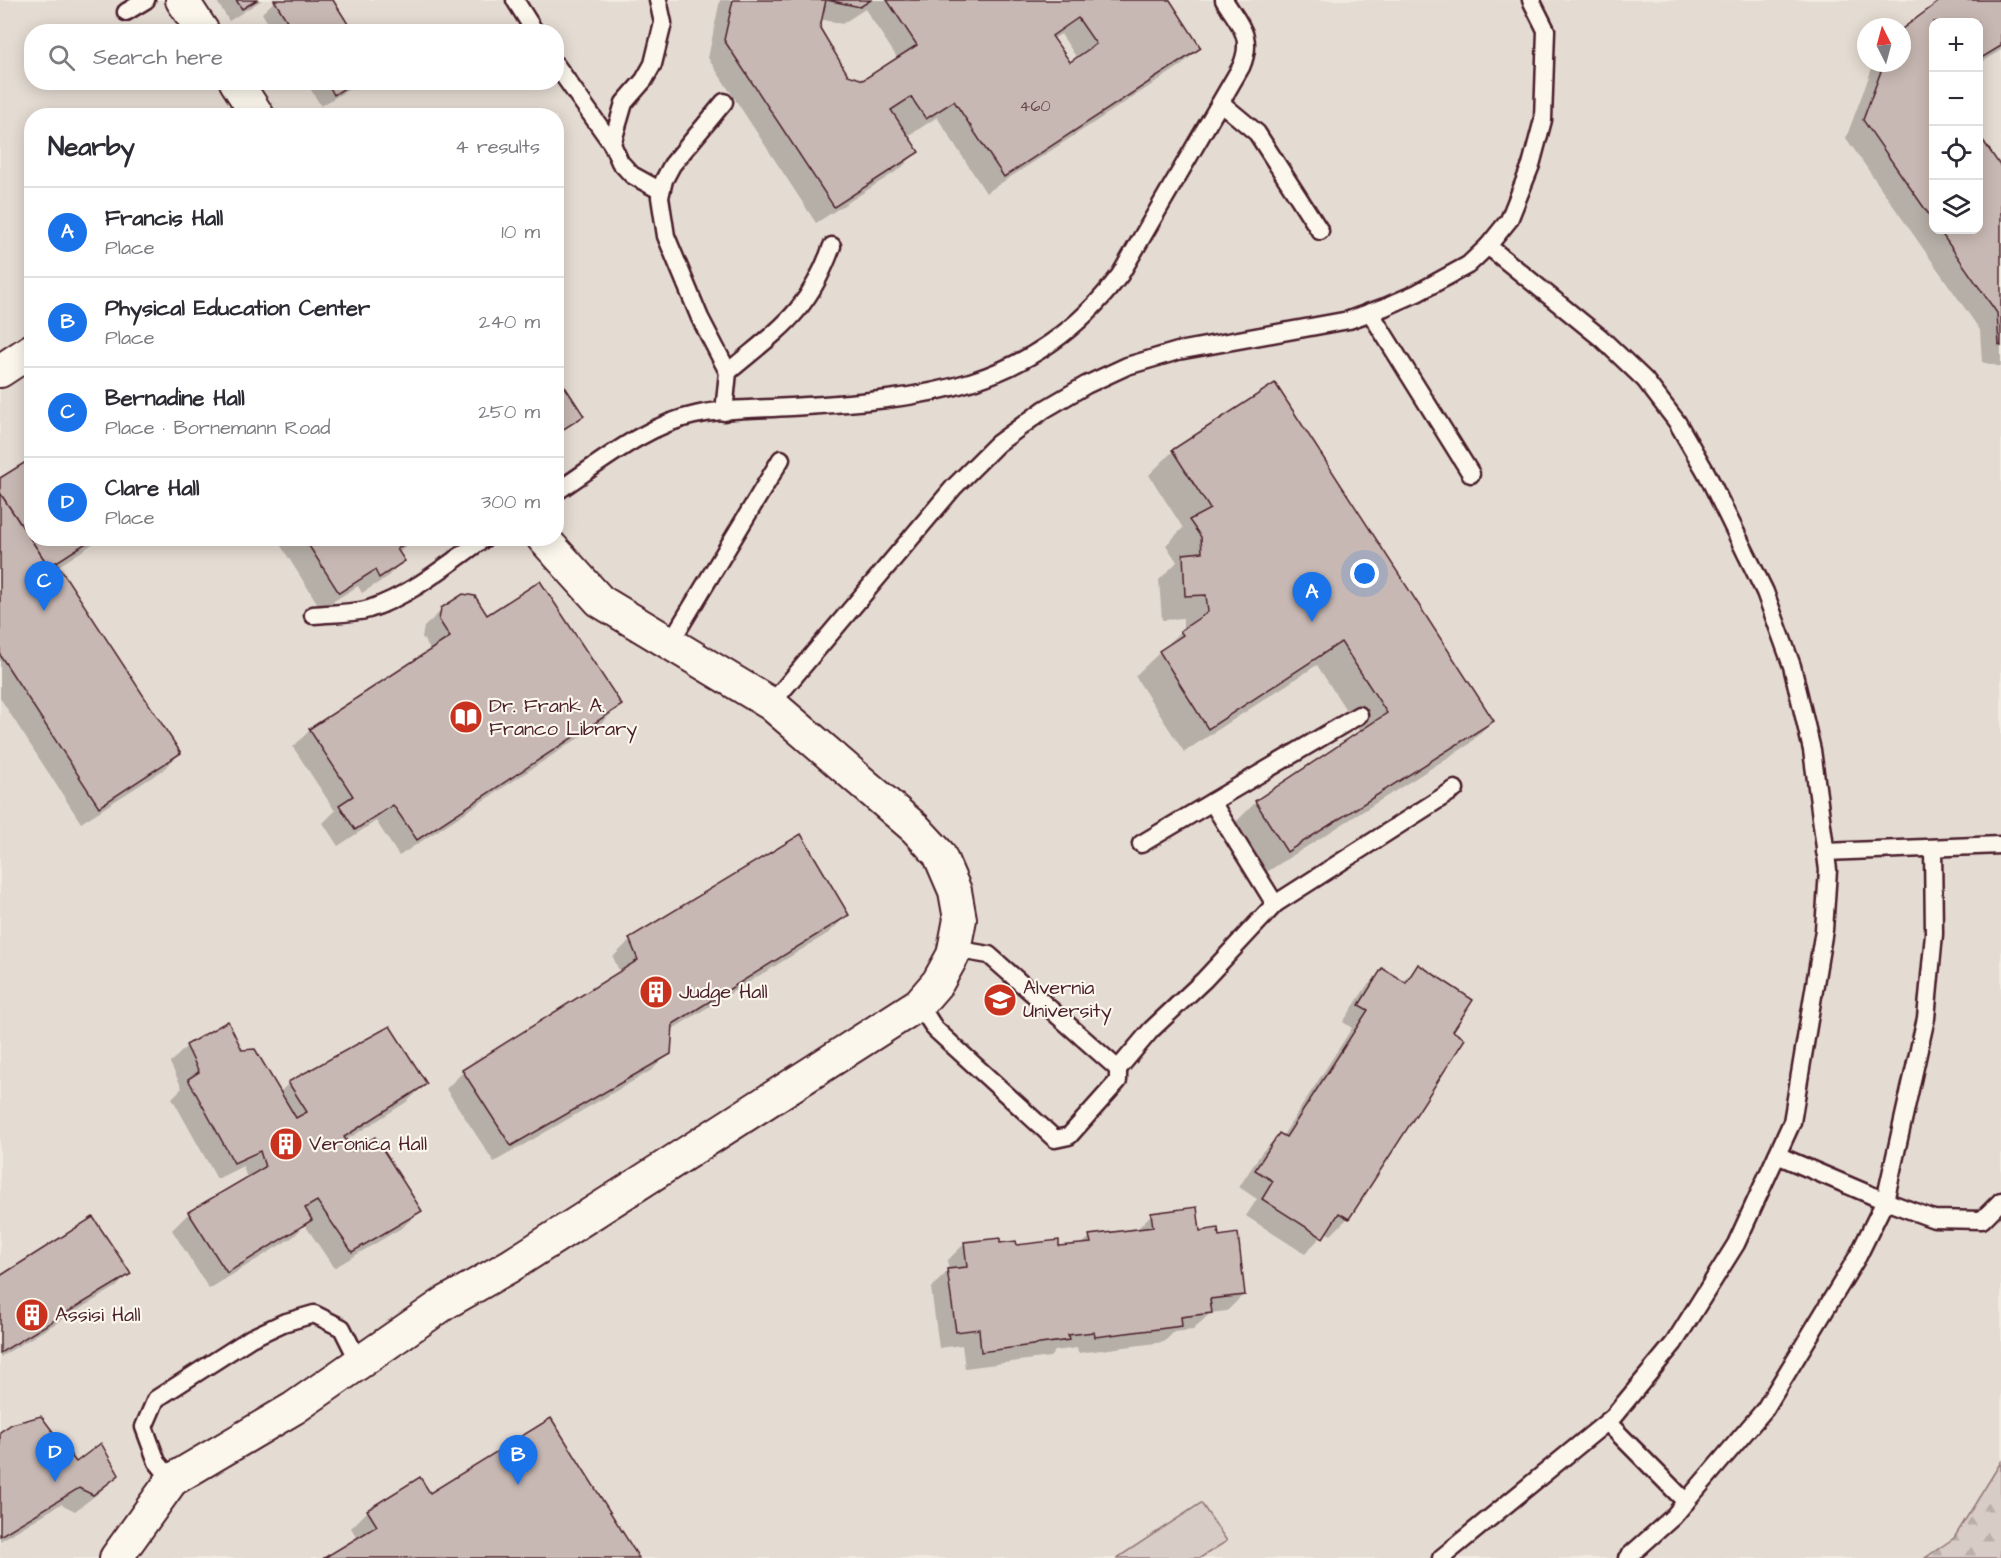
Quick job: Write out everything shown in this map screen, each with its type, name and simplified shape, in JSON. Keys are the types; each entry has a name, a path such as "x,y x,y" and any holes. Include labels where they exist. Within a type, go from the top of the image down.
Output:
{"street":[{"path":"182,0 198,24"},
{"path":"241,90 253,108"},
{"path":"0,370 24,355"},
{"path":"116,1558 172,1480 294,1408 445,1303 510,1266 919,1004 938,982 954,949 960,919 955,891 939,854 915,828 771,705 600,601 550,546"}],"lane":[{"path":"126,12 146,0"},
{"path":"515,0 530,24"},
{"path":"612,144 624,103 644,80 654,64 663,23 658,0"},
{"path":"564,487 655,429 696,415 866,403 931,394 991,376 1013,366 1054,341 1104,297 1120,275 1241,67 1247,43 1244,31 1225,0"},
{"path":"771,705 954,487 997,444 1045,409 1086,385 1127,366 1179,351 1331,324 1370,312 1427,288 1468,265 1488,246 1509,220 1531,165 1543,120 1546,30 1530,0"},
{"path":"564,76 612,144 620,162 633,175 660,191"},
{"path":"724,102 672,165 660,191 666,236 700,318 728,372 724,412"},
{"path":"1221,102 1257,133 1320,231"},
{"path":"728,372 781,330 799,310 813,290 832,246"},
{"path":"1441,1558 1607,1422 1674,1343 1736,1244 1792,1122 1824,930 1828,870 1812,750 1792,666 1765,592 1707,474 1677,422 1645,380 1601,338 1488,246"},
{"path":"1370,312 1471,474"},
{"path":"670,643 781,459"},
{"path":"313,615 368,609 387,601 408,591 473,546"},
{"path":"1141,844 1359,715"},
{"path":"919,1004 935,1029 1055,1139 1069,1136 1118,1081 1118,1069 1151,1030 1204,980 1275,904 1455,789"},
{"path":"1212,802 1275,904"},
{"path":"1825,852 2001,845"},
{"path":"1627,1558 1686,1502 1765,1409 1858,1256 1885,1201 1926,1018 1934,934 1933,848"},
{"path":"954,949 989,955 1118,1069"},
{"path":"1777,1155 1885,1201 1934,1219 1982,1220 2001,1201"},
{"path":"172,1480 157,1462 144,1427 156,1399 232,1350 283,1323 314,1314 342,1328 359,1362"},
{"path":"1607,1422 1686,1502"}],"shaded area":[{"name":"Alvernia University","path":"0,0 2001,0 2001,1462 1954,1538 1925,1558 0,1558"}],"green space":[{"path":"2001,1462 2001,1558 1925,1558 1954,1538"},
{"path":"1201,1503 1227,1541 1200,1558 1117,1558"}],"building":[{"path":"236,0 257,0 242,9"},
{"path":"274,0 333,0 348,24 289,24"},
{"path":"733,0 826,0 820,28 848,75 863,80 917,45 887,0 1170,0 1201,48 1004,177 954,101 926,119 911,97 891,110 919,152 834,207 724,40","holes":["1078,18 1096,44 1070,62 1052,36"]},
{"path":"827,0 871,0 860,7"},
{"path":"1941,0 2001,0 2001,46 1983,57 1983,18 1929,18 1929,215 1863,120 1881,72 1911,72 1911,22"},
{"path":"331,90 342,90 334,95"},
{"path":"1983,140 2001,167 2001,346 1999,345 1997,313 1942,234 1983,234"},
{"path":"1275,383 1494,721 1287,852 1255,801 1387,713 1341,642 1208,729 1159,651 1183,635 1180,631 1208,612 1206,595 1185,596 1183,554 1202,552 1201,537 1189,520 1210,509 1172,450"},
{"path":"564,385 584,416 564,429"},
{"path":"24,463 24,529 0,493 0,478"},
{"path":"0,493 24,529 24,546 35,546 49,567 56,562 181,753 99,807 0,655"},
{"path":"35,546 82,546 49,567"},
{"path":"309,546 401,546 397,549 405,561 379,578 375,570 339,593"},
{"name":"Dr. Frank A. Franco Library","path":"540,581 622,705 417,840 393,805 355,830 339,805 353,796 309,729 450,637 439,620 441,608 463,594 475,596 487,615"},
{"name":"Judge Hall","path":"801,834 849,915 673,1024 671,1054 511,1146 462,1070 638,960 629,938"},
{"path":"1418,964 1473,1000 1453,1031 1465,1039 1349,1219 1339,1213 1323,1238 1262,1199 1273,1181 1255,1170 1279,1133 1286,1137 1368,1010 1359,1005 1382,968 1406,983"},
{"name":"Veronica Hall","path":"228,1021 242,1050 255,1049 296,1118 307,1112 288,1082 390,1026 427,1084 344,1137 353,1151 375,1137 422,1211 352,1252 317,1201 305,1208 312,1220 227,1273 188,1212 265,1167 260,1151 234,1163 188,1079 199,1072 186,1045"},
{"path":"1197,1207 1200,1231 1218,1228 1219,1236 1238,1233 1245,1295 1210,1299 1212,1313 1181,1317 1182,1326 1095,1337 1094,1332 1068,1335 1069,1340 981,1352 979,1329 956,1332 947,1269 967,1267 964,1242 1000,1238 1000,1243 1016,1241 1017,1245 1059,1240 1059,1246 1091,1243 1089,1235 1153,1227 1151,1213"},
{"name":"Assisi Hall","path":"93,1217 131,1274 0,1353 0,1276"},
{"path":"41,1416 76,1462 101,1443 119,1475 93,1495 79,1488 0,1536 0,1432 12,1424"},
{"path":"551,1418 639,1558 324,1558 377,1526 367,1510 420,1477 430,1493"}],"place":[{"name":"Bernadine Hall","path":"44,611"},
{"name":"Francis Hall","path":"1312,622"},
{"name":"Dr. Frank A. Franco Library","path":"466,717"},
{"name":"Judge Hall","path":"656,992"},
{"name":"Alvernia University","path":"1000,1000"},
{"name":"Veronica Hall","path":"286,1144"},
{"name":"Assisi Hall","path":"32,1315"},
{"name":"Clare Hall","path":"55,1482"},
{"name":"Physical Education Center","path":"518,1485"}]}
